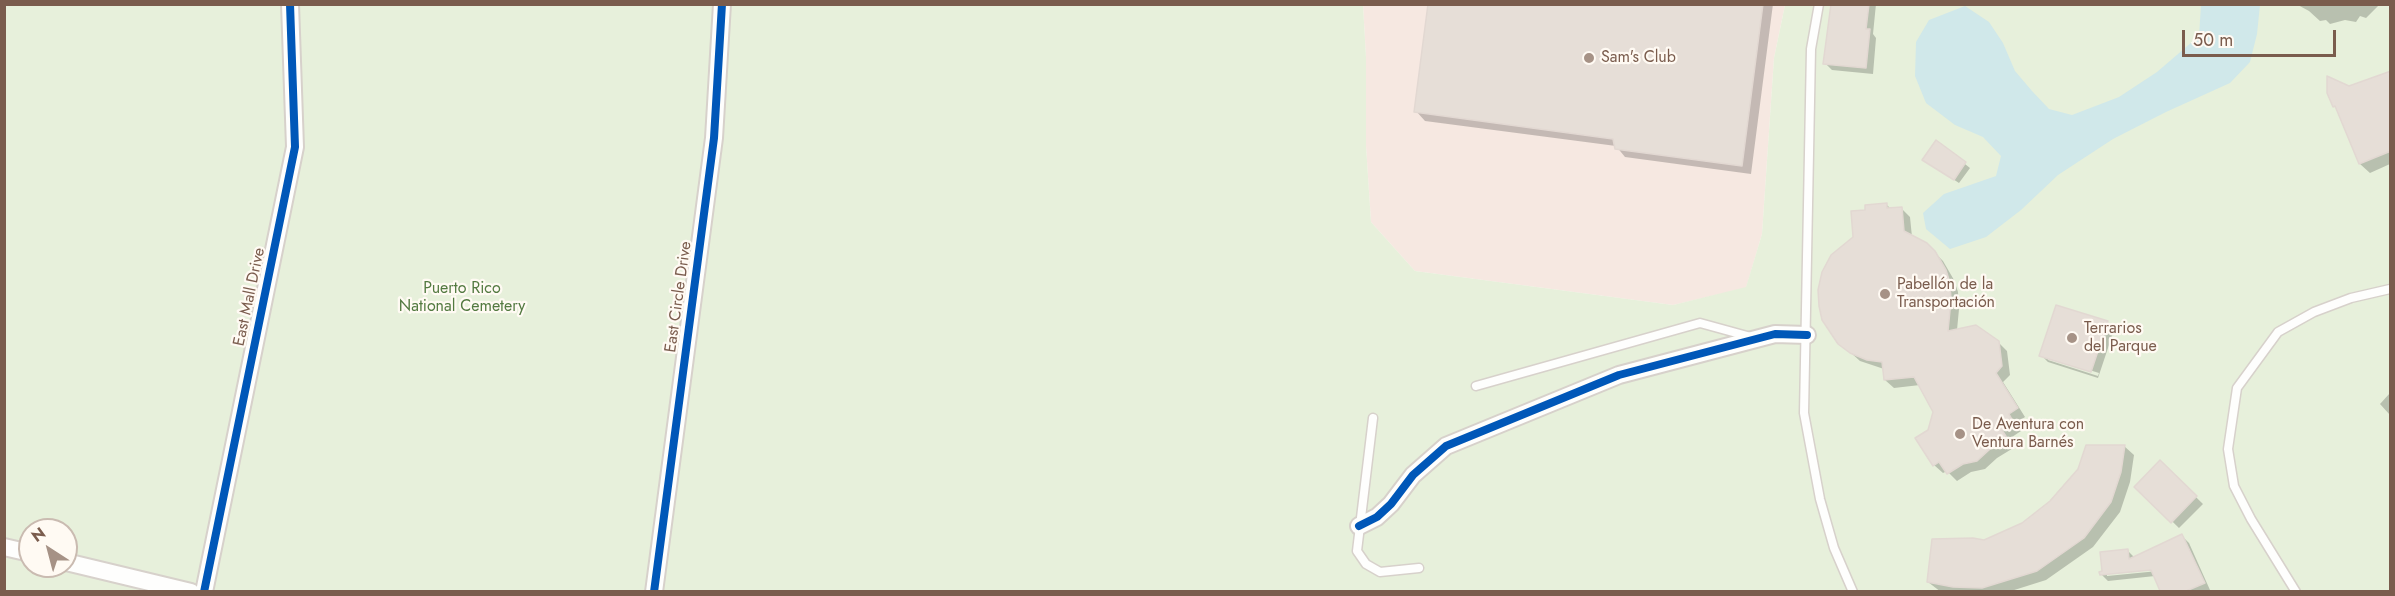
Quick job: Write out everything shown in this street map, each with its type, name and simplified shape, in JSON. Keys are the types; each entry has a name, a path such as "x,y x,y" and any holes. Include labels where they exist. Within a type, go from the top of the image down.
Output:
{"street":[{"name":"East Mall Drive","path":"204,591 295,147 290,4"},
{"name":"East Circle Drive","path":"654,591 714,138 722,4"},
{"path":"1359,526 1377,517 1391,504 1413,475 1446,446 1619,375 1775,334 1807,335"},
{"path":"78,565 190,591"}],"lane":[{"path":"1818,4 1811,49 1804,413 1820,499 1834,549 1853,591"},
{"path":"2296,591 2251,519 2234,486 2228,449 2237,388 2278,332 2314,312 2351,298 2391,289"},
{"path":"1476,386 1700,323 1758,338"},
{"path":"1373,418 1356,551 1366,564 1380,572 1419,568"}],"shaded area":[{"path":"1363,5 1785,5 1774,58 1762,234 1746,288 1673,305 1415,271 1371,222 1366,146 1366,57"}],"green space":[{"name":"Puerto Rico National Cemetery","path":"4,5 1363,5 1366,57 1366,146 1371,222 1415,271 1673,305 1746,287 1762,234 1774,58 1785,5 2390,5 2390,591 5,591"}],"water":[{"path":"2201,5 2260,5 2257,34 2250,62 2230,83 2113,139 2058,175 2021,210 1986,237 1950,249 1926,229 1923,213 1944,194 1996,176 2001,156 1983,137 1955,125 1926,103 1915,76 1916,42 1929,20 1965,6 1989,22 2003,43 2015,71 2049,109 2072,115 2119,97 2157,72 2199,36"}],"building":[{"name":"Sam's Club","path":"1428,4 1763,4 1742,166 1615,149 1613,139 1414,112"},
{"path":"1831,4 1869,4 1866,29 1870,29 1866,68 1823,64"},
{"path":"2391,71 2391,151 2359,164 2335,106 2333,107 2327,93 2327,76 2349,86"},
{"path":"1936,140 1966,162 1954,180 1922,160"},
{"path":"1887,203 1887,208 1902,207 1904,231 1927,243 1935,251 1946,270 1950,283 1951,300 1948,331 1976,325 1999,341 2002,366 1996,373 2018,408 2009,414 2014,423 2002,430 2007,438 1977,461 1963,464 1947,474 1939,462 1933,466 1915,438 1928,430 1933,412 1914,377 1884,380 1882,362 1867,360 1850,353 1838,344 1822,320 1818,290 1822,272 1831,255 1853,237 1851,211 1865,210 1865,205"},
{"path":"2056,305 2108,321 2091,372 2039,356"},
{"path":"2086,445 2125,445 2121,472 2111,502 2084,538 2037,571 1982,588 1953,587 1927,582 1932,539 1984,540 2022,523 2050,501 2078,469"},
{"path":"2160,460 2197,496 2171,523 2134,487"},
{"path":"2182,534 2205,583 2186,591 2160,591 2151,570 2100,575 2099,572 2102,571 2100,552 2128,549 2129,559"}],"cycle path":[{"path":"204,592 295,147 290,4"},
{"path":"654,592 714,138 722,4"},
{"path":"1359,526 1377,517 1391,504 1413,475 1446,446 1619,375 1775,334 1807,335"}],"place":[{"name":"Sam's Club","path":"1589,58"},
{"name":"Pabellón de la Transportación","path":"1885,294"},
{"name":"Terrarios del Parque","path":"2072,338"},
{"name":"De Aventura con Ventura Barnés","path":"1960,434"}]}
